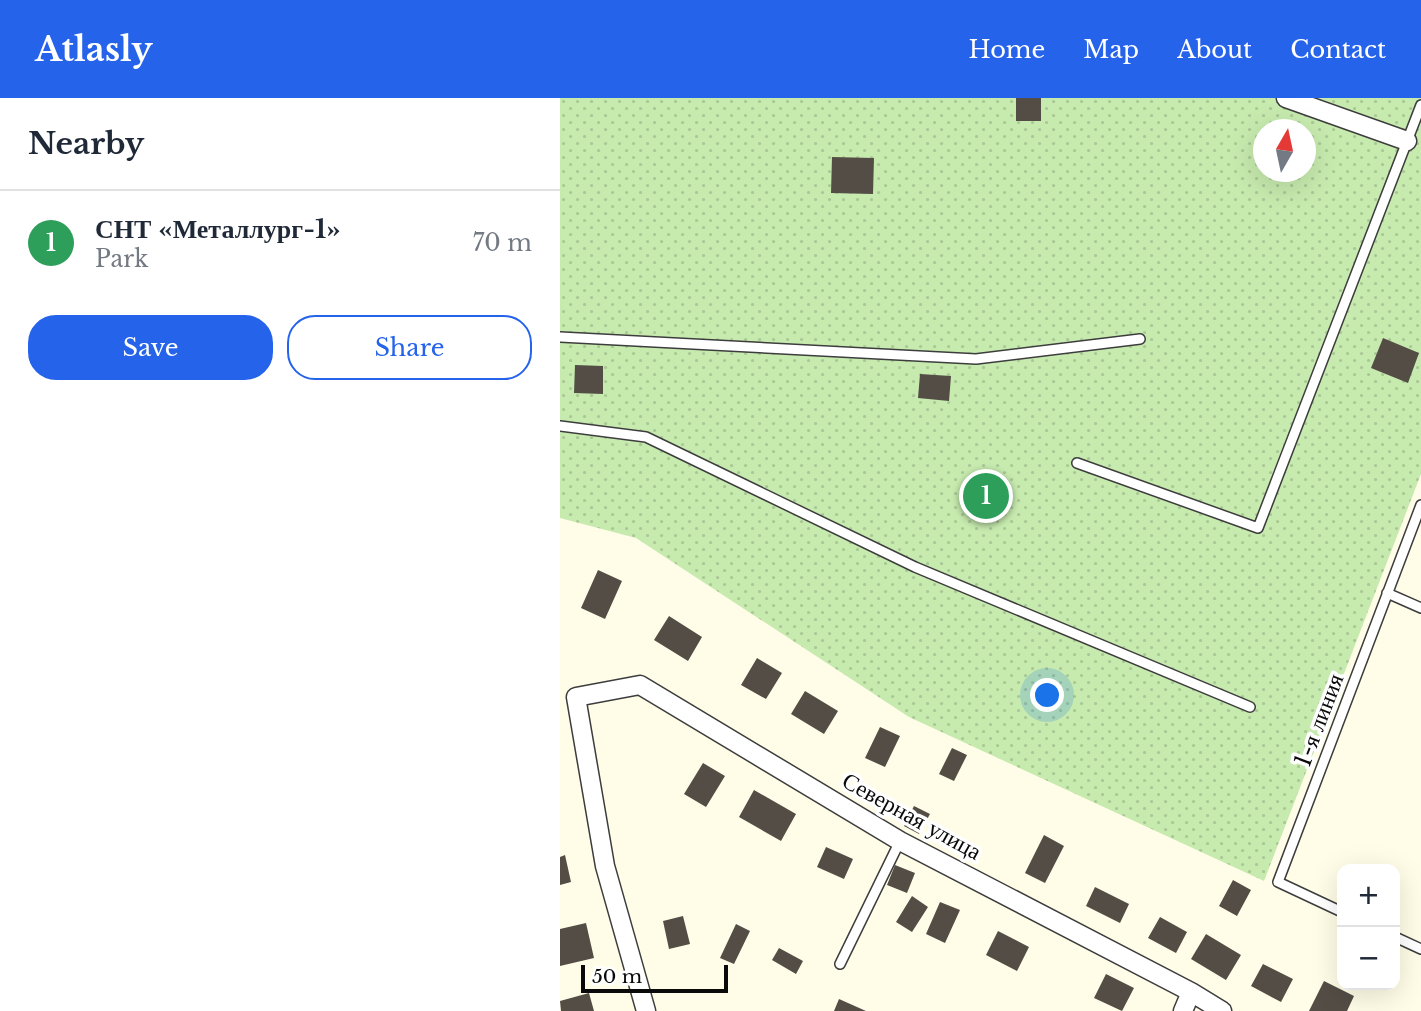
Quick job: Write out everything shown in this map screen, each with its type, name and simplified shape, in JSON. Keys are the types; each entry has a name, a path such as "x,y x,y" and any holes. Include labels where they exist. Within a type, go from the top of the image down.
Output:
{"street":[{"path":"1286,98 1407,141"},
{"name":"Северная улица","path":"646,1011 606,866 576,696 640,685 900,841 1191,992 1222,1011"},
{"path":"1183,1011 1191,992"}],"lane":[{"path":"1077,463 1258,528 1421,105"},
{"path":"560,337 976,359 1140,339"},
{"path":"560,426 646,437 915,567 1250,707"},
{"name":"1-я линия","path":"1337,910 1278,882 1421,505"},
{"path":"1387,593 1421,607"},
{"path":"840,964 900,841"},
{"path":"1400,939 1421,949"}],"green space":[{"path":"560,98 1421,98 1421,474 1264,881 909,717 636,538 560,518"}],"building":[{"path":"1016,98 1041,98 1041,121 1016,121"},
{"path":"832,157 874,158 873,194 831,193"},
{"path":"1383,338 1419,353 1408,383 1371,368"},
{"path":"575,365 603,366 603,394 574,393"},
{"path":"920,374 951,376 949,401 918,398"},
{"path":"598,570 622,581 605,619 581,608"},
{"path":"669,616 702,637 688,661 654,640"},
{"path":"757,658 782,673 766,699 741,685"},
{"path":"805,691 838,711 824,734 791,714"},
{"path":"880,727 900,736 885,767 865,758"},
{"path":"952,748 967,755 954,781 939,774"},
{"path":"703,763 725,776 706,807 684,794"},
{"path":"754,790 796,814 781,841 739,817"},
{"path":"914,806 930,814 919,834 904,826"},
{"path":"1044,835 1064,846 1045,883 1025,873"},
{"path":"826,847 853,859 844,879 817,867"},
{"path":"565,855 571,882 560,885 560,857"},
{"path":"895,865 915,873 907,893 887,885"},
{"path":"1233,880 1251,890 1237,916 1219,906"},
{"path":"1095,887 1129,904 1120,923 1086,906"},
{"path":"912,896 928,907 912,932 896,922"},
{"path":"940,902 960,910 945,943 926,934"},
{"path":"683,916 690,944 669,949 663,921"},
{"path":"1160,917 1187,932 1176,953 1148,938"},
{"path":"586,923 594,958 560,966 560,929"},
{"path":"736,924 750,931 734,964 720,958"},
{"path":"998,931 1029,947 1017,971 986,955"},
{"path":"1206,934 1241,955 1226,980 1191,959"},
{"path":"779,948 803,961 796,974 772,960"},
{"path":"1263,964 1293,979 1281,1002 1251,986"},
{"path":"1106,974 1134,988 1122,1011 1094,998"},
{"path":"1324,981 1337,990 1354,996 1347,1011 1309,1011"},
{"path":"589,993 594,1011 561,1011 560,1001"},
{"path":"839,999 866,1011 834,1011"}],"place":[{"name":"СНТ «Металлург-1»","path":"986,496"}]}
